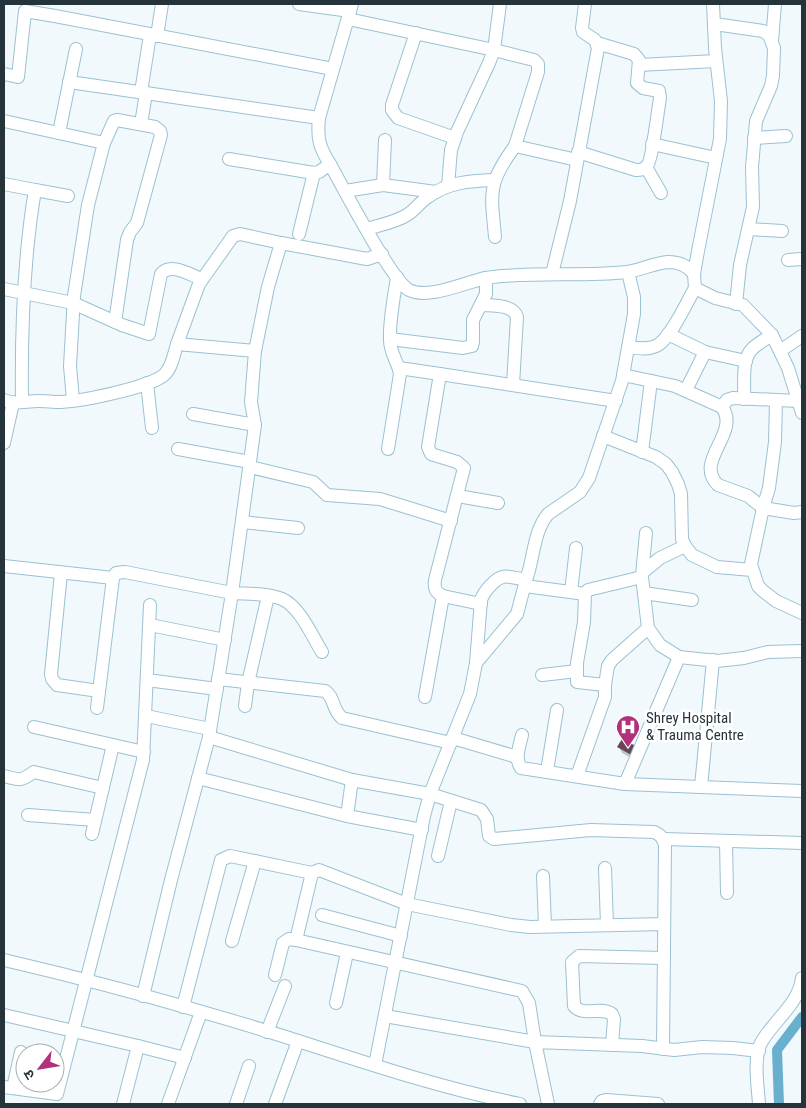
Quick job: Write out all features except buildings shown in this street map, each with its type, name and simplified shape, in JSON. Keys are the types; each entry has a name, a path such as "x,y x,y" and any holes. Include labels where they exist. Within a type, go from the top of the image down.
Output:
{"street":[{"path":"141,124 144,93 154,35 162,4"},
{"path":"299,4 350,11 416,33 534,60 538,68 514,146 497,171 494,180 492,198 495,237"},
{"path":"442,189 455,138 490,63 494,50 500,4"},
{"path":"514,146 578,156 636,170 642,170 649,164 660,95 656,90 643,88 637,83 639,60 634,54 597,44 592,37 583,32 585,4"},
{"path":"628,347 647,348 658,345 677,322 695,288 694,274 720,140 721,101 716,61 713,4"},
{"path":"772,41 775,4"},
{"path":"350,11 319,118 317,134 322,150 367,230 396,277 407,289 417,293 428,293 486,278 628,272 667,262 678,263 689,268 694,274"},
{"path":"4,74 18,77 25,12 333,70"},
{"path":"714,24 763,31 768,34 774,48 771,86 756,121 752,167 754,208 740,265 736,304"},
{"path":"416,33 392,110 398,118 455,138"},
{"path":"552,274 570,201 597,44"},
{"path":"59,133 76,49"},
{"path":"639,65 716,61"},
{"path":"69,82 319,118"},
{"path":"73,400 70,366 73,303 88,205 104,143 114,121 120,120 158,128 161,135 137,223 127,240 115,322"},
{"path":"4,121 104,143"},
{"path":"754,138 786,136"},
{"path":"382,185 385,140"},
{"path":"652,144 716,158"},
{"path":"229,159 314,173 320,172 330,164"},
{"path":"646,167 660,193"},
{"path":"299,234 314,173"},
{"path":"367,230 409,214 425,199 442,189 463,181 494,180"},
{"path":"4,184 68,196"},
{"path":"345,191 382,185 442,189"},
{"path":"4,442 13,402 21,330 27,235 35,190"},
{"path":"749,229 782,231"},
{"path":"13,402 73,400 110,394 147,383 165,374 171,364 202,280 233,236 240,234 367,259 382,254"},
{"path":"144,996 171,880 210,733 232,593 255,425 251,402 255,351 268,287 280,243"},
{"path":"788,260 802,259"},
{"path":"4,289 73,303 115,322 149,334 161,274 164,270 172,268 202,280"},
{"path":"476,663 517,614 541,524 548,514 574,497 584,486 616,401 623,375 634,306 628,272"},
{"path":"388,449 400,374 390,339 396,277"},
{"path":"390,339 468,347 474,342 473,320 486,294 486,278"},
{"path":"695,288 714,298 743,305 772,335 788,368 800,407"},
{"path":"481,305 509,308 516,314 513,385"},
{"path":"668,334 705,352 746,361"},
{"path":"744,399 746,361 753,348 772,335"},
{"path":"780,351 802,336"},
{"path":"177,344 255,351"},
{"path":"686,390 705,352"},
{"path":"399,368 616,401"},
{"path":"440,374 428,446 432,454 457,462 464,468 435,580 435,590 443,596 481,604"},
{"path":"623,375 686,390 722,406 728,419 724,434 711,464 711,475 718,485 748,496 763,508 794,513 802,512"},
{"path":"642,452 651,381"},
{"path":"147,383 152,428"},
{"path":"722,406 727,400 733,398 776,401 800,407"},
{"path":"776,401 775,442 769,488 751,564 758,586 763,592 776,601 802,613"},
{"path":"193,414 255,425"},
{"path":"603,436 656,457 666,464 678,484 681,494 682,539 692,555 717,567 752,570"},
{"path":"178,449 250,465 313,482 327,495 380,499 451,521"},
{"path":"458,496 498,503"},
{"path":"242,522 298,528"},
{"path":"646,533 642,575 648,628 660,645 678,657 713,660 744,658 768,652 802,652"},
{"path":"605,685 577,682 580,641 584,622 585,594 594,587 642,575 660,558 685,546"},
{"path":"571,592 576,548"},
{"path":"4,566 112,578"},
{"path":"61,572 52,679 57,684 99,691"},
{"path":"97,708 112,578 116,573 125,572 232,593 268,596 284,600 293,606 322,652"},
{"path":"375,1065 430,794 470,694 476,663 481,604 485,592 498,578 505,576 525,583 585,594"},
{"path":"644,593 692,600"},
{"path":"246,706 248,683 268,596"},
{"path":"425,697 443,596"},
{"path":"15,1068 8,1087 57,1094 85,979 130,816 144,752 150,605"},
{"path":"150,625 225,640"},
{"path":"577,776 605,697 608,666 612,660 648,628"},
{"path":"625,784 678,657"},
{"path":"701,787 713,660"},
{"path":"542,675 577,671"},
{"path":"148,680 218,684 248,683 325,691 331,697 334,708 342,718 452,740 517,757"},
{"path":"547,771 556,710"},
{"path":"146,716 210,733 352,780 430,794 480,810 487,819 489,836 494,839 610,830 654,832 660,835 665,845 663,1049"},
{"path":"34,727 144,752"},
{"path":"522,735 517,757 521,768 625,784 802,791"},
{"path":"92,834 113,745"},
{"path":"4,776 24,780 34,772 102,788"},
{"path":"198,778 348,816 422,830"},
{"path":"348,816 352,780"},
{"path":"438,856 450,801"},
{"path":"28,815 95,820"},
{"path":"664,840 802,843"},
{"path":"726,841 727,893"},
{"path":"183,1007 221,860 230,856 312,873 319,870 407,904 511,925 664,924"},
{"path":"232,941 255,861"},
{"path":"606,868 607,925"},
{"path":"296,940 312,873"},
{"path":"543,876 545,926"},
{"path":"322,915 401,936"},
{"path":"275,975 283,943 289,939 522,991 529,1003 548,1104"},
{"path":"336,1003 347,953"},
{"path":"612,1045 614,1019 612,1014 603,1010 581,1011 577,1010 574,1006 572,962 579,956 664,958"},
{"path":"4,960 85,979 201,1012 489,1101 520,1104"},
{"path":"758,1104 757,1074 760,1044 791,1005 802,984 802,978"},
{"path":"267,1032 285,986"},
{"path":"168,1104 201,1012"},
{"path":"4,1015 185,1058"},
{"path":"385,1016 535,1042 674,1050 718,1048 758,1051"},
{"path":"275,1104 298,1041"},
{"path":"123,1104 138,1046"},
{"path":"236,1104 249,1066"},
{"path":"600,1104 606,1100 658,1104"}],"waterway":[{"path":"779,1104 777,1050 802,1017"}],"place":[{"name":"Shrey Hospital & Trauma Centre","path":"628,748"}]}
